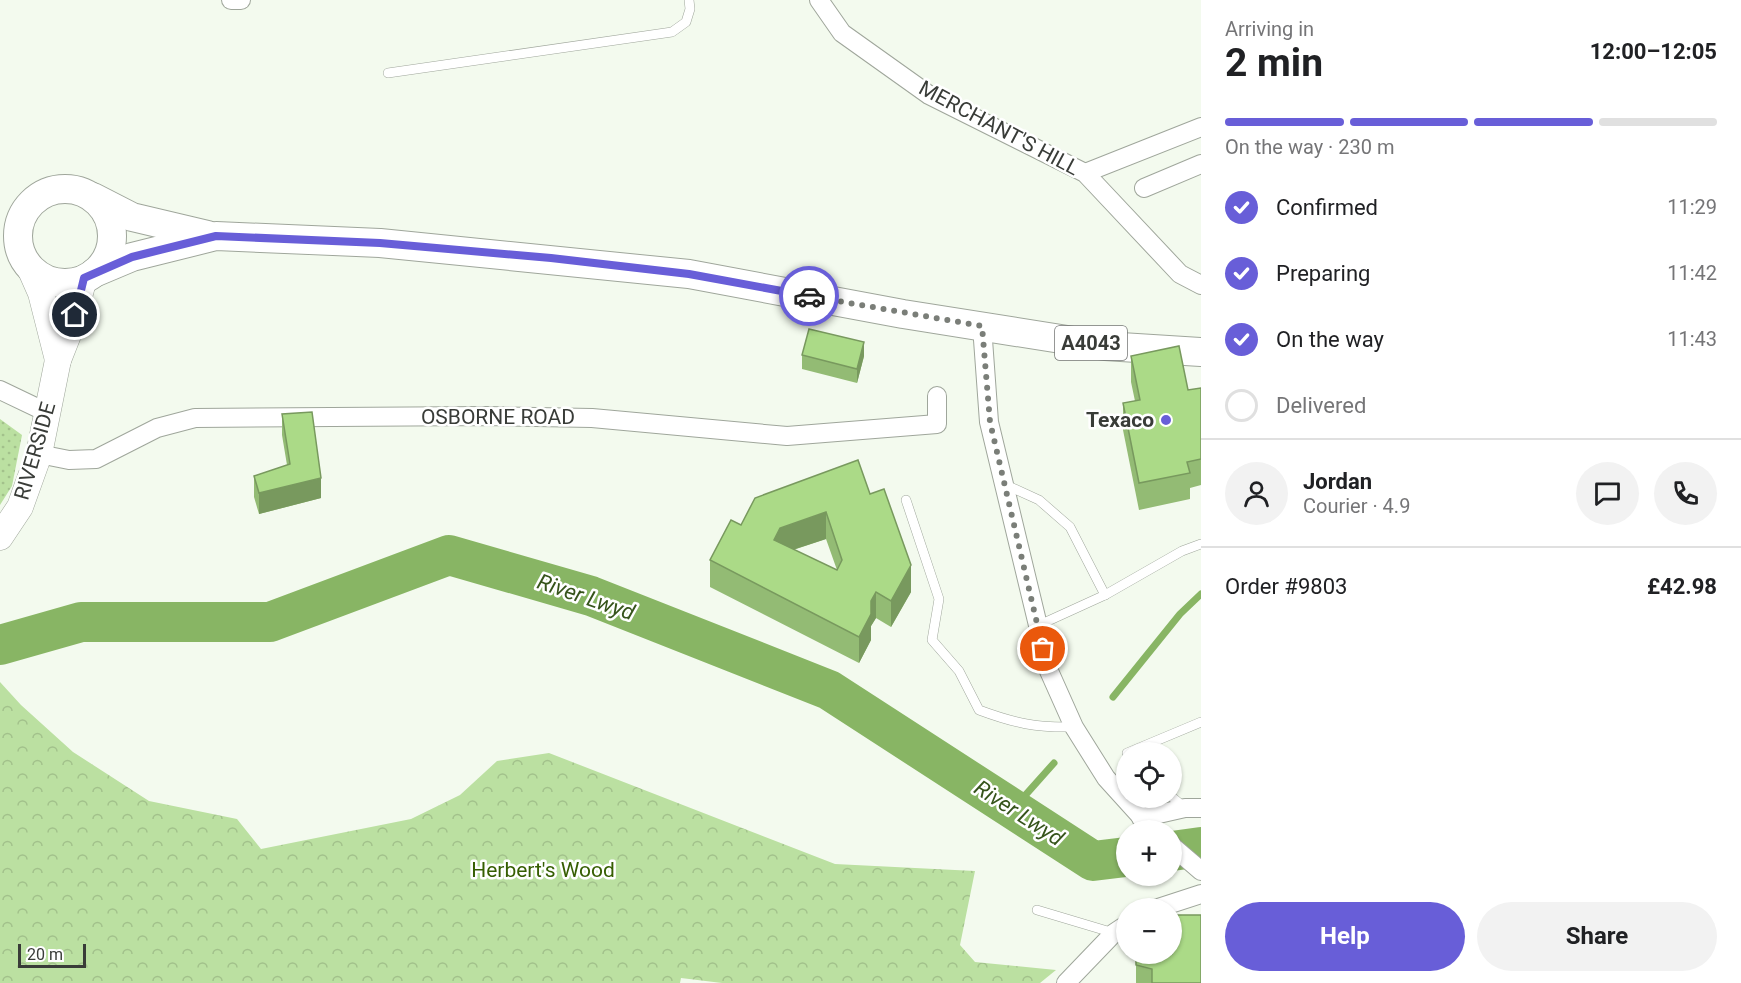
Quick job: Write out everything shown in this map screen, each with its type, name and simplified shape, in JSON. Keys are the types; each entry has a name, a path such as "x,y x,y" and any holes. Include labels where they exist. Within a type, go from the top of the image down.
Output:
{"main road":[{"path":"0,208 51,190 74,189 89,195 108,216 112,238 107,257 89,275 60,283 48,279 29,266 0,256"},
{"path":"29,266 20,250 19,224 33,201 51,190"},
{"name":"A4043","path":"89,195 132,217 216,236 391,244 689,274 1105,346 1201,352"},
{"name":"A4043","path":"89,275 132,257 216,236"}],"street":[{"path":"231,0 241,0"},
{"name":"MERCHANT'S HILL","path":"819,0 842,33 929,95 1085,173 1180,274 1201,285"},
{"path":"1085,173 1201,127"},
{"path":"1144,188 1201,164"},
{"name":"RIVERSIDE","path":"29,266 41,293 58,360"},
{"name":"RIVERSIDE","path":"0,537 20,507 39,454 58,360 89,275"},
{"path":"982,326 990,422 1049,671 1074,727 1106,778 1144,820"},
{"path":"0,390 48,413"},
{"name":"OSBORNE ROAD","path":"39,454 69,460 96,459 157,428 195,418 488,416 592,418 787,436 938,424 937,396"},
{"path":"1157,820 1186,804"},
{"path":"1182,855 1201,871"},
{"path":"1182,900 1201,894"},
{"path":"1066,983 1116,933"}],"lane":[{"path":"388,73 672,32 686,22 690,9 689,0"},
{"path":"1006,484 1039,500 1070,527 1105,595"},
{"path":"906,500 939,599 932,640 959,671 979,710 1012,722 1040,728 1074,727"},
{"path":"1037,626 1105,595 1182,551 1201,544"},
{"path":"1153,742 1201,722"},
{"path":"1037,910 1116,928"}],"green space":[{"path":"0,419 22,435 12,486 0,505"},
{"name":"Herbert's Wood","path":"0,682 21,705 73,752 149,801 237,819 261,849 411,819 460,795 497,761 549,753 835,864 975,871 960,945 975,962 1056,970 1040,983 722,983 681,978 680,983 0,983"}],"building":[{"path":"809,329 864,342 857,369 802,355"},
{"path":"1179,346 1188,390 1201,388 1201,459 1187,462 1190,473 1139,483 1123,403 1140,400 1131,356"},
{"path":"312,412 321,478 259,493 254,476 290,464 282,414"},
{"path":"858,460 870,494 884,489 911,565 891,601 876,592 871,601 871,614 859,637 710,560 731,520 741,525 755,498","holes":["826,512 842,560 837,570 774,540 780,528"]},
{"path":"1182,915 1201,915 1201,983 1152,983 1152,969 1136,965 1182,964"}],"waterway":[{"name":"River Lwyd","path":"0,645 81,622 270,622 449,555 591,596 829,690 1093,861 1116,858"},
{"path":"1113,697 1180,614 1201,594"},
{"path":"1013,809 1054,763"},
{"name":"River Lwyd","path":"1182,850 1201,847"}],"way so far":[{"path":"809,296 982,326 990,422 1043,649"}],"place":[{"name":"Texaco","path":"1166,420"}],"route":[{"path":"75,315 84,278 132,257 216,236 380,243 551,258 689,274 809,296"}]}
